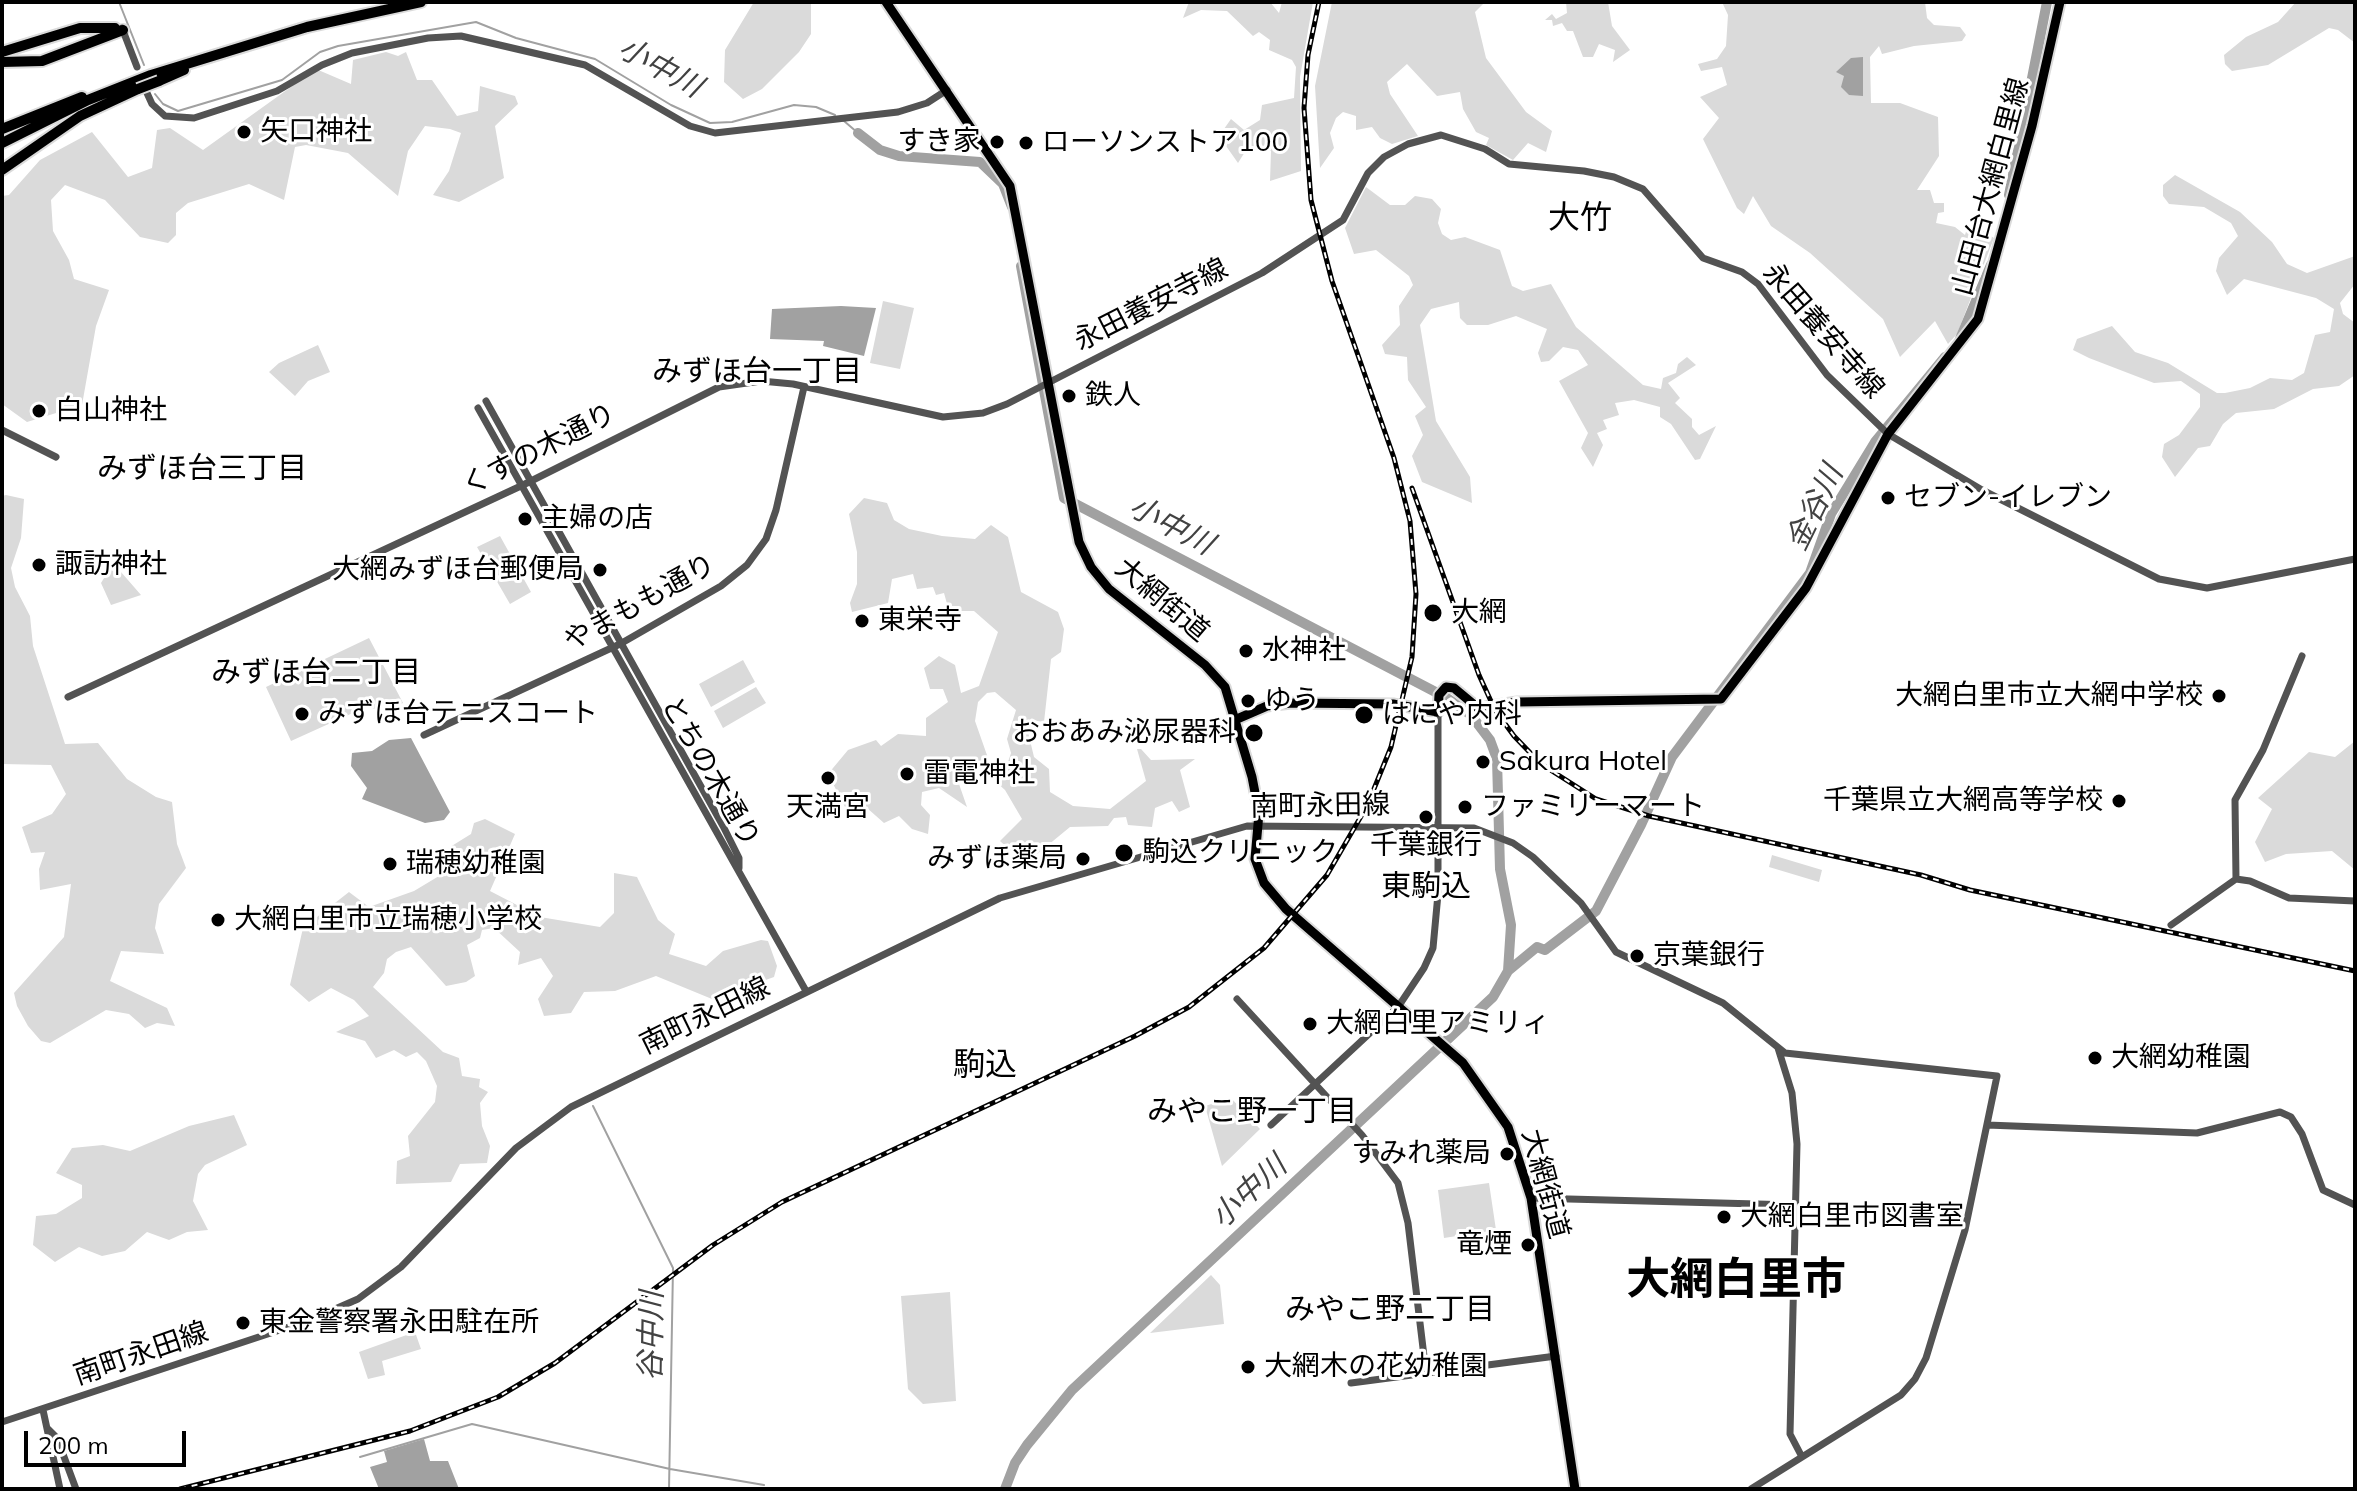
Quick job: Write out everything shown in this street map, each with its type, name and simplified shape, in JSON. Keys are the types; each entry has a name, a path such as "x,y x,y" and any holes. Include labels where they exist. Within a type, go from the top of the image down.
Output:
{"highway":[{"path":"2,129 150,71 310,22 411,2"},
{"path":"2,140 151,75 307,27 421,2"},
{"path":"2,52 72,29 122,28"},
{"path":"2,62 42,61 122,28"},
{"path":"2,170 80,116 143,91 226,51"},
{"path":"2,140 150,71"}],"main road":[{"name":"大網街道","path":"886,2 1010,186 1079,542 1096,574 1218,676 1237,719 1252,777 1258,826 1255,859 1268,890 1448,1049 1474,1075 1508,1127 1531,1198 1575,1489"},
{"name":"山田台大網白里線","path":"1438,712 1439,695 1450,687 1478,708 1517,702 1721,699 1806,588 1888,434 1964,340 1987,298 2060,2"},
{"path":"1237,719 1267,706 1291,703 1393,704 1438,712"}],"street":[{"path":"122,28 137,67"},
{"path":"143,91 165,116 194,118 277,91 343,56 428,38 461,36 585,65 702,132 730,133 916,108 947,90"},
{"name":"永田養安寺線","path":"1050,382 1262,273 1333,228 1350,211 1376,163 1408,144 1441,135 1485,149 1509,164 1584,171 1614,177 1643,189 1703,258 1742,272 1758,284 1827,375 1888,434 2006,503 2176,585 2207,588 2230,585 2355,559"},
{"name":"くすの木通り","path":"68,697 526,484 719,387 761,381 804,387 928,416 956,418 994,410 1050,382"},
{"name":"やまもも通り","path":"424,735 616,646 721,586 757,553 776,510 804,387"},
{"name":"とちの木通り","path":"486,401 526,484"},
{"name":"とちの木通り","path":"478,408 526,484 616,646 723,826 739,858 739,868 806,991"},
{"path":"2,430 56,457"},
{"path":"2236,879 2235,800 2263,750 2302,656"},
{"path":"1271,1125 1398,1007 1424,968 1433,948 1437,916 1438,712"},
{"name":"南町永田線","path":"2,1422 310,1320 358,1299 401,1267 516,1148 551,1120 586,1099 806,991 1009,895 1258,826 1474,828 1499,836 1525,850 1571,892 1616,952 1723,1003 1778,1048 1803,1056 1997,1076 1987,1125"},
{"path":"2171,925 2236,879 2250,881 2289,898 2355,901"},
{"path":"1237,999 1390,1168 1403,1196 1426,1373"},
{"path":"1778,1048 1792,1093 1797,1144 1790,1434 1802,1457"},
{"path":"1751,1489 1901,1395 1915,1379 1926,1358 1965,1230 1987,1125 2197,1133 2286,1113 2302,1134 2323,1190 2355,1205"},
{"path":"1531,1198 1795,1205"},
{"path":"1351,1383 1556,1356"},
{"path":"43,1410 49,1451 60,1489"},
{"path":"48,1429 57,1438 76,1489"}],"shaded area":[{"path":"754,2 811,2 811,34 799,52 762,89 743,99 724,82 725,50"},
{"path":"1189,2 1270,2 1279,13 1282,2 1313,2 1300,77 1301,171 1270,181 1271,151 1248,147 1238,163 1219,136 1231,119 1244,130 1260,120 1262,105 1294,98 1296,67 1292,60 1269,50 1270,40 1259,32 1253,36 1227,11 1201,10 1183,18"},
{"path":"1332,2 1485,2 1475,12 1486,58 1526,112 1552,131 1546,152 1528,143 1513,160 1486,145 1489,138 1476,132 1463,109 1460,92 1437,96 1407,64 1387,82 1390,94 1418,136 1392,144 1380,138 1372,127 1356,130 1356,116 1343,112 1336,118 1330,133 1334,148 1320,168 1315,86"},
{"path":"1566,2 1608,2 1612,26 1630,50 1613,62 1615,50 1599,44 1593,57 1583,57 1573,31 1567,31 1562,23 1553,26 1552,20 1545,20 1552,14 1556,19 1567,13"},
{"path":"1722,2 1925,2 1927,18 1934,25 1960,27 1966,35 1962,41 1914,46 1882,54 1879,46 1870,57 1871,103 1900,103 1938,117 1939,156 1917,190 1930,190 1934,203 1944,203 1944,212 1938,213 1936,223 1955,227 1965,235 1969,222 1994,238 1957,334 1948,344 1935,321 1900,357 1883,319 1810,253 1771,226 1753,196 1744,214 1737,208 1703,139 1719,118 1700,97 1727,85 1722,67 1701,71 1698,64 1717,59 1726,46 1728,15"},
{"path":"2296,2 2355,2 2355,43 2338,30 2329,28 2268,65 2232,71 2225,64 2224,55 2246,37 2278,22"},
{"path":"386,52 398,56 406,52 417,80 432,80 457,116 478,111 480,86 515,96 518,104 495,126 504,178 459,202 433,195 449,171 461,133 450,129 425,126 408,151 398,196 348,153 306,145 295,147 284,200 249,184 188,203 176,213 176,235 168,243 140,237 105,200 65,185 51,200 53,231 69,260 74,279 109,290 96,326 82,405 27,422 2,404 2,196 9,195 40,160 92,132 128,177 152,168 157,130 170,128 203,150 316,69 351,84 353,60"},
{"path":"1863,57 1863,96 1849,95 1841,87 1844,76 1836,72 1851,58"},
{"path":"2175,175 2240,212 2272,242 2287,264 2307,273 2355,256 2355,284 2340,303 2343,314 2355,323 2355,375 2339,386 2313,389 2274,409 2236,413 2223,424 2210,446 2198,448 2175,477 2162,457 2164,444 2179,435 2200,407 2200,394 2181,381 2154,383 2089,358 2073,350 2077,339 2112,326 2135,352 2168,363 2217,393 2225,393 2250,388 2270,378 2292,380 2304,373 2315,335 2330,332 2334,309 2316,298 2244,279 2227,295 2216,271 2219,258 2238,236 2231,223 2204,207 2169,204 2163,196 2163,185"},
{"path":"1366,187 1390,205 1405,205 1415,196 1432,199 1441,209 1438,223 1442,234 1451,240 1465,237 1500,250 1512,286 1523,291 1551,284 1576,327 1643,385 1661,389 1663,378 1676,373 1678,364 1687,357 1696,365 1668,383 1680,398 1675,403 1692,419 1692,427 1699,435 1716,426 1700,459 1695,460 1671,424 1660,417 1660,407 1634,400 1615,403 1619,415 1603,420 1607,429 1597,433 1603,445 1593,467 1581,448 1588,433 1559,381 1588,365 1578,350 1563,347 1549,361 1541,362 1538,353 1547,329 1516,316 1488,325 1467,325 1460,318 1459,302 1431,309 1420,325 1436,421 1470,477 1472,503 1422,482 1412,456 1423,435 1415,416 1426,407 1408,380 1407,357 1385,354 1382,345 1400,325 1399,306 1413,285 1409,276 1376,250 1354,254 1345,228"},
{"path":"883,301 914,308 900,369 870,363"},
{"path":"876,308 864,356 823,346 824,341 770,339 772,309"},
{"path":"318,345 330,372 308,381 295,396 269,372 279,363"},
{"path":"2,496 24,499 21,538 11,568 15,587 30,616 33,646 65,744 98,743 127,779 156,797 172,802 177,844 186,868 159,904 155,928 164,954 121,951 110,981 167,1008 175,1026 157,1023 145,1028 129,1014 106,1010 50,1043 41,1041 17,1006 14,993 64,937 71,884 40,890 39,869 45,852 31,853 22,827 52,814 66,794 51,765 2,764"},
{"path":"864,498 887,503 894,520 909,529 975,539 991,525 1008,537 1021,592 1058,612 1064,629 1061,652 1051,659 1044,722 1031,720 1028,732 1034,757 1049,769 1050,792 1073,806 1110,809 1146,781 1137,749 1141,749 1151,760 1195,759 1180,770 1190,807 1179,812 1172,801 1155,808 1152,827 1128,825 1126,817 1114,818 1108,826 1070,827 1025,864 1000,841 1022,819 1005,790 996,782 993,771 999,765 1007,765 1011,753 1007,739 1016,710 995,692 987,693 978,702 975,721 988,758 985,763 967,766 959,784 967,807 939,788 922,792 921,805 930,815 928,834 912,829 899,816 884,823 867,808 845,807 828,774 848,750 876,740 881,746 898,734 926,736 926,718 948,702 943,689 930,689 924,668 939,656 955,665 961,693 979,686 998,632 974,611 949,611 944,593 936,595 933,587 917,589 913,574 892,579 888,603 852,612 850,603 857,584 857,552 849,514"},
{"path":"500,536 531,592 510,604 477,547"},
{"path":"112,565 141,595 111,605 101,583"},
{"path":"369,638 403,703 385,711 366,707 291,741 266,687"},
{"path":"743,660 755,682 711,707 699,684"},
{"path":"756,687 766,703 723,728 714,711"},
{"path":"411,738 450,812 444,820 425,823 362,799 367,788 351,766 352,753 372,751 389,740"},
{"path":"2355,741 2355,870 2332,851 2286,854 2265,862 2255,842 2272,809 2258,798 2309,752 2335,757"},
{"path":"485,819 515,834 490,891 540,917 600,927 614,913 614,873 637,877 658,920 675,934 669,954 706,966 723,951 761,940 768,941 777,966 774,977 712,999 656,976 615,991 584,992 571,1013 544,1016 538,999 553,976 541,958 518,965 520,952 494,928 482,930 480,938 467,945 475,976 466,982 446,986 411,947 396,952 387,959 384,973 373,987 443,1052 459,1058 462,1076 480,1079 479,1087 488,1092 480,1103 482,1126 490,1146 487,1163 460,1164 451,1182 396,1184 397,1161 410,1156 408,1136 435,1102 437,1086 426,1061 417,1052 406,1057 394,1050 376,1058 365,1041 336,1032 369,1016 354,1000 331,988 309,1002 290,985 303,928 349,892 369,907 414,891 444,873 442,852 471,834 474,823"},
{"path":"1772,855 1822,870 1819,882 1769,867"},
{"path":"1231,1098 1260,1129 1222,1166 1205,1106"},
{"path":"234,1115 247,1145 205,1165 198,1174 193,1201 208,1230 187,1232 169,1240 147,1232 125,1251 102,1256 79,1247 55,1262 33,1245 36,1216 56,1214 82,1198 82,1185 56,1173 72,1148 103,1145 130,1151 189,1126"},
{"path":"1489,1183 1496,1230 1444,1238 1438,1190"},
{"path":"1211,1275 1220,1285 1224,1324 1150,1333"},
{"path":"950,1292 956,1401 923,1404 908,1389 901,1296"},
{"path":"415,1332 421,1349 382,1361 385,1375 368,1379 359,1352"},
{"path":"424,1439 430,1461 448,1461 459,1489 379,1489 370,1467 387,1462 384,1451"}],"waterway":[{"name":"小中川","path":"119,2 144,65"},
{"name":"金谷川","path":"2009,195 2047,2"},
{"name":"小中川","path":"155,94 163,104 178,111 282,80 320,52 338,46 476,22 516,38 595,59 671,105 710,123 732,122 794,105 816,107 835,115"},
{"name":"小中川","path":"844,121 858,133"},
{"name":"小中川","path":"858,133 880,150 899,156 980,162 1003,184 1012,207"},
{"name":"金谷川","path":"1960,339 1991,265"},
{"name":"小中川","path":"1005,1489 1015,1463 1027,1445 1072,1390 1493,997 1508,971 1511,925 1500,869 1497,759 1490,740 1471,715 1447,698 1064,498 1021,266"},
{"name":"金谷川","path":"1508,971 1537,947 1545,950 1596,911 1672,757 1810,573 1831,514 1875,442 1945,357"},
{"name":"谷中川","path":"593,1106 673,1268 669,1489"},
{"path":"360,1457 472,1424 670,1469 764,1485"}],"railway":[{"path":"180,1489 410,1431 498,1397 555,1363 713,1245 782,1202 1135,1036 1189,1007 1264,948 1327,875 1367,806 1391,747 1412,657 1416,594 1410,521 1394,458 1332,281 1311,200 1304,108 1308,55 1319,2"},
{"path":"1412,488 1479,675 1495,710 1541,764 1596,799 1649,816 1921,875 1970,890 2355,971"}],"place":[{"name":"矢口神社","path":"244,132"},
{"name":"すき家","path":"997,142"},
{"name":"ローソンストア100","path":"1026,143"},
{"name":"鉄人","path":"1069,396"},
{"name":"白山神社","path":"39,411"},
{"name":"セブン-イレブン","path":"1888,498"},
{"name":"主婦の店","path":"525,519"},
{"name":"諏訪神社","path":"39,565"},
{"name":"大網みずほ台郵便局","path":"600,570"},
{"name":"大網","path":"1433,613"},
{"name":"東栄寺","path":"862,621"},
{"name":"水神社","path":"1246,651"},
{"name":"大網白里市立大網中学校","path":"2219,696"},
{"name":"ゆう","path":"1248,701"},
{"name":"みずほ台テニスコート","path":"302,714"},
{"name":"はにや内科","path":"1364,715"},
{"name":"おおあみ泌尿器科","path":"1254,733"},
{"name":"Sakura Hotel","path":"1483,762"},
{"name":"雷電神社","path":"907,774"},
{"name":"天満宮","path":"828,778"},
{"name":"千葉県立大網高等学校","path":"2119,801"},
{"name":"ファミリーマート","path":"1465,807"},
{"name":"千葉銀行","path":"1426,817"},
{"name":"駒込クリニック","path":"1124,853"},
{"name":"みずほ薬局","path":"1083,859"},
{"name":"瑞穂幼稚園","path":"390,864"},
{"name":"大網白里市立瑞穂小学校","path":"218,920"},
{"name":"京葉銀行","path":"1637,956"},
{"name":"大網白里アミリィ","path":"1310,1024"},
{"name":"大網幼稚園","path":"2095,1058"},
{"name":"すみれ薬局","path":"1507,1154"},
{"name":"大網白里市図書室","path":"1724,1217"},
{"name":"竜煙","path":"1528,1245"},
{"name":"東金警察署永田駐在所","path":"243,1323"},
{"name":"大網木の花幼稚園","path":"1248,1367"}],"district":[{"name":"大竹","path":"1580,218"},
{"name":"みずほ台一丁目","path":"757,372"},
{"name":"みずほ台三丁目","path":"202,469"},
{"name":"みずほ台二丁目","path":"316,673"},
{"name":"東駒込","path":"1426,887"},
{"name":"駒込","path":"985,1065"},
{"name":"みやこ野一丁目","path":"1252,1112"},
{"name":"大網白里市","path":"1736,1281"},
{"name":"みやこ野二丁目","path":"1390,1310"}]}
